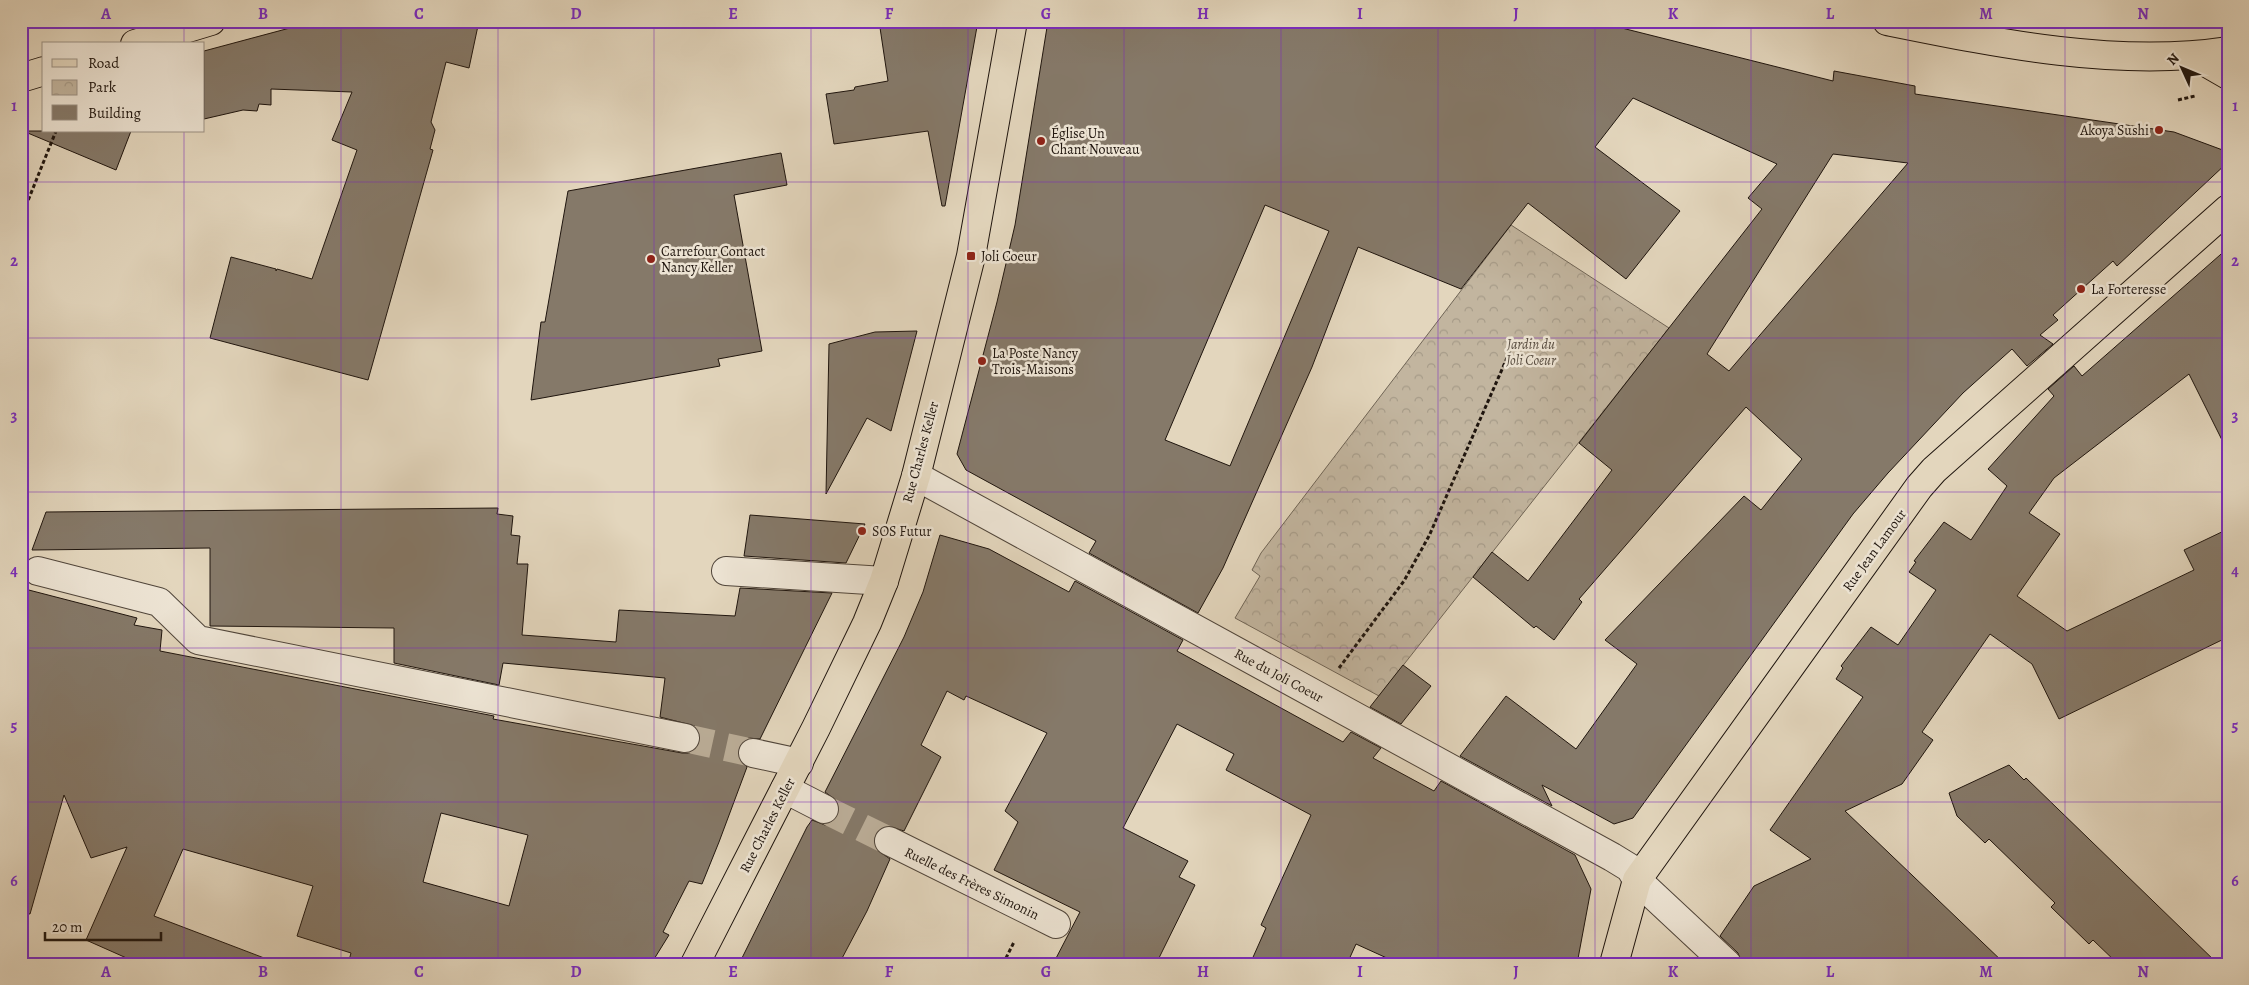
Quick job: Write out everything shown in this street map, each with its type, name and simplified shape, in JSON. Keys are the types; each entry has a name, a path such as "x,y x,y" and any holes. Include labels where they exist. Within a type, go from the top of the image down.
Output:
{"main road":[{"path":"143,42 211,21"},
{"name":"Rue Charles Keller","path":"695,964 799,763 867,623 884,581 916,476 971,256 1013,21"},
{"path":"1887,21 1959,36 2108,56 2195,56 2228,51"},
{"path":"2195,56 2228,75"},
{"path":"21,78 42,73"},
{"name":"Rue Jean Lamour","path":"1614,964 1637,880 1884,535 1934,470 2228,210"}],"street":[{"name":"Rue du Joli Coeur","path":"916,476 1604,852 1630,868 1637,880 1727,964"},
{"path":"38,571 159,602 198,640 685,738"},
{"path":"726,571 884,581"},
{"path":"753,752 799,763"},
{"path":"785,788 824,809"},
{"name":"Ruelle des Frères Simonin","path":"888,841 1056,924"}],"path":[{"path":"21,218 56,132"},
{"path":"1336,672 1404,581 1429,536 1514,342"}],"green space":[{"name":"Jardin du Joli Coeur","path":"1511,225 1669,328 1379,696 1235,618 1260,576 1252,570 1261,553"}],"building":[{"path":"316,21 479,21 469,68 446,62 431,122 435,130 430,149 433,150 368,380 210,338 231,257 276,269 276,271 277,269 312,279 357,150 332,140 352,92 271,89 271,105 259,104 257,111 243,110 205,119 205,51"},
{"path":"879,21 978,21 945,206 942,206 928,131 834,144 826,94 854,90 855,87 888,81"},
{"path":"1048,21 1594,21 1833,81 1834,71 1915,86 1915,94 2174,132 2228,152 2228,162 2117,266 2113,261 2053,315 2058,320 2040,335 2053,344 2027,366 2012,349 1963,393 1888,473 1853,514 1633,818 1614,824 1542,785 1552,806 1460,756 1506,696 1576,749 1637,664 1605,640 1744,496 1761,510 1802,459 1746,407 1579,599 1582,602 1554,640 1536,626 1534,628 1473,577 1492,552 1528,581 1612,470 1579,443 1762,209 1748,198 1777,164 1633,98 1595,147 1680,211 1626,279 1528,203 1461,289 1358,247 1312,367 1223,568 1198,613 1089,553 1096,541 966,470 957,454 1015,225","holes":["1833,154 1908,163 1729,371 1707,354","1265,205 1329,231 1230,466 1165,440"]},
{"path":"23,131 131,132 116,170"},
{"name":"Carrefour Contact Nancy Keller","path":"781,153 787,185 734,195 762,351 718,359 720,366 531,400 541,322 545,322 568,191"},
{"path":"2228,248 2228,452 2189,374 2054,478 2029,513 2060,534 2017,596 2067,631 2194,570 2184,550 2228,529 2228,637 2059,719 2032,664 1990,634 1922,732 1933,740 1902,784 1845,811 2005,964 1742,964 1738,953 1720,936 1754,886 1811,859 1770,830 1863,697 1836,679 1843,668 1841,666 1871,627 1898,645 1936,590 1909,572 1916,562 1914,561 1944,522 1971,540 2007,486 1988,469 2054,396 2048,389 2074,366 2082,376"},
{"path":"917,331 891,431 867,418 826,494 829,344 875,332"},
{"path":"498,508 497,514 513,516 511,535 520,536 517,564 528,564 522,635 616,642 619,610 735,616 740,588 832,593 760,739 748,738 741,743 738,749 738,758 747,767 719,842 702,884 689,881 663,932 669,935 651,964 348,964 351,953 297,936 313,886 183,849 154,916 272,961 272,964 140,964 86,940 127,847 91,858 64,795 30,914 21,913 21,588 137,618 134,625 162,630 160,651 494,716 493,719 682,753 690,753 696,749 700,741 700,733 695,726 660,717 665,678 503,663 499,685 394,663 394,628 210,626 210,548 32,550 46,512","holes":["441,813 528,835 509,906 423,882"]},
{"path":"750,515 865,524 846,563 744,556"},
{"path":"940,535 989,549 1069,592 1075,581 1183,640 1177,651 1343,742 1351,732 1381,748 1373,758 1434,791 1441,781 1575,855 1591,889 1577,964 1400,964 1356,944 1347,964 1250,964 1266,928 1261,925 1311,815 1226,770 1234,754 1177,724 1123,828 1188,861 1179,877 1195,885 1156,964 1053,964 1080,912 994,870 1018,822 1005,811 1047,733 966,696 964,700 947,691 921,745 941,757 904,831 888,826 880,828 875,834 873,841 876,849 890,859 867,911 839,964 739,964 807,827 812,820 825,825 833,822 838,816 840,809 837,801 825,792 904,637 923,592"},
{"path":"1403,665 1431,686 1401,724 1370,707"},
{"path":"2009,765 2024,780 2026,778 2218,964 2118,964 2093,940 2089,944 2051,907 2055,903 1989,839 1985,843 1957,816 1949,793"}],"tunnel":[{"path":"685,738 753,753"},
{"path":"824,809 889,841"}],"place":[{"name":"Akoya Sushi","path":"2159,130"},
{"name":"Église Un Chant Nouveau","path":"1041,141"},
{"name":"Joli Coeur","path":"971,256"},
{"name":"Carrefour Contact Nancy Keller","path":"651,259"},
{"name":"La Forteresse","path":"2081,289"},
{"name":"La Poste Nancy Trois-Maisons","path":"982,361"},
{"name":"SOS Futur","path":"862,531"}]}
